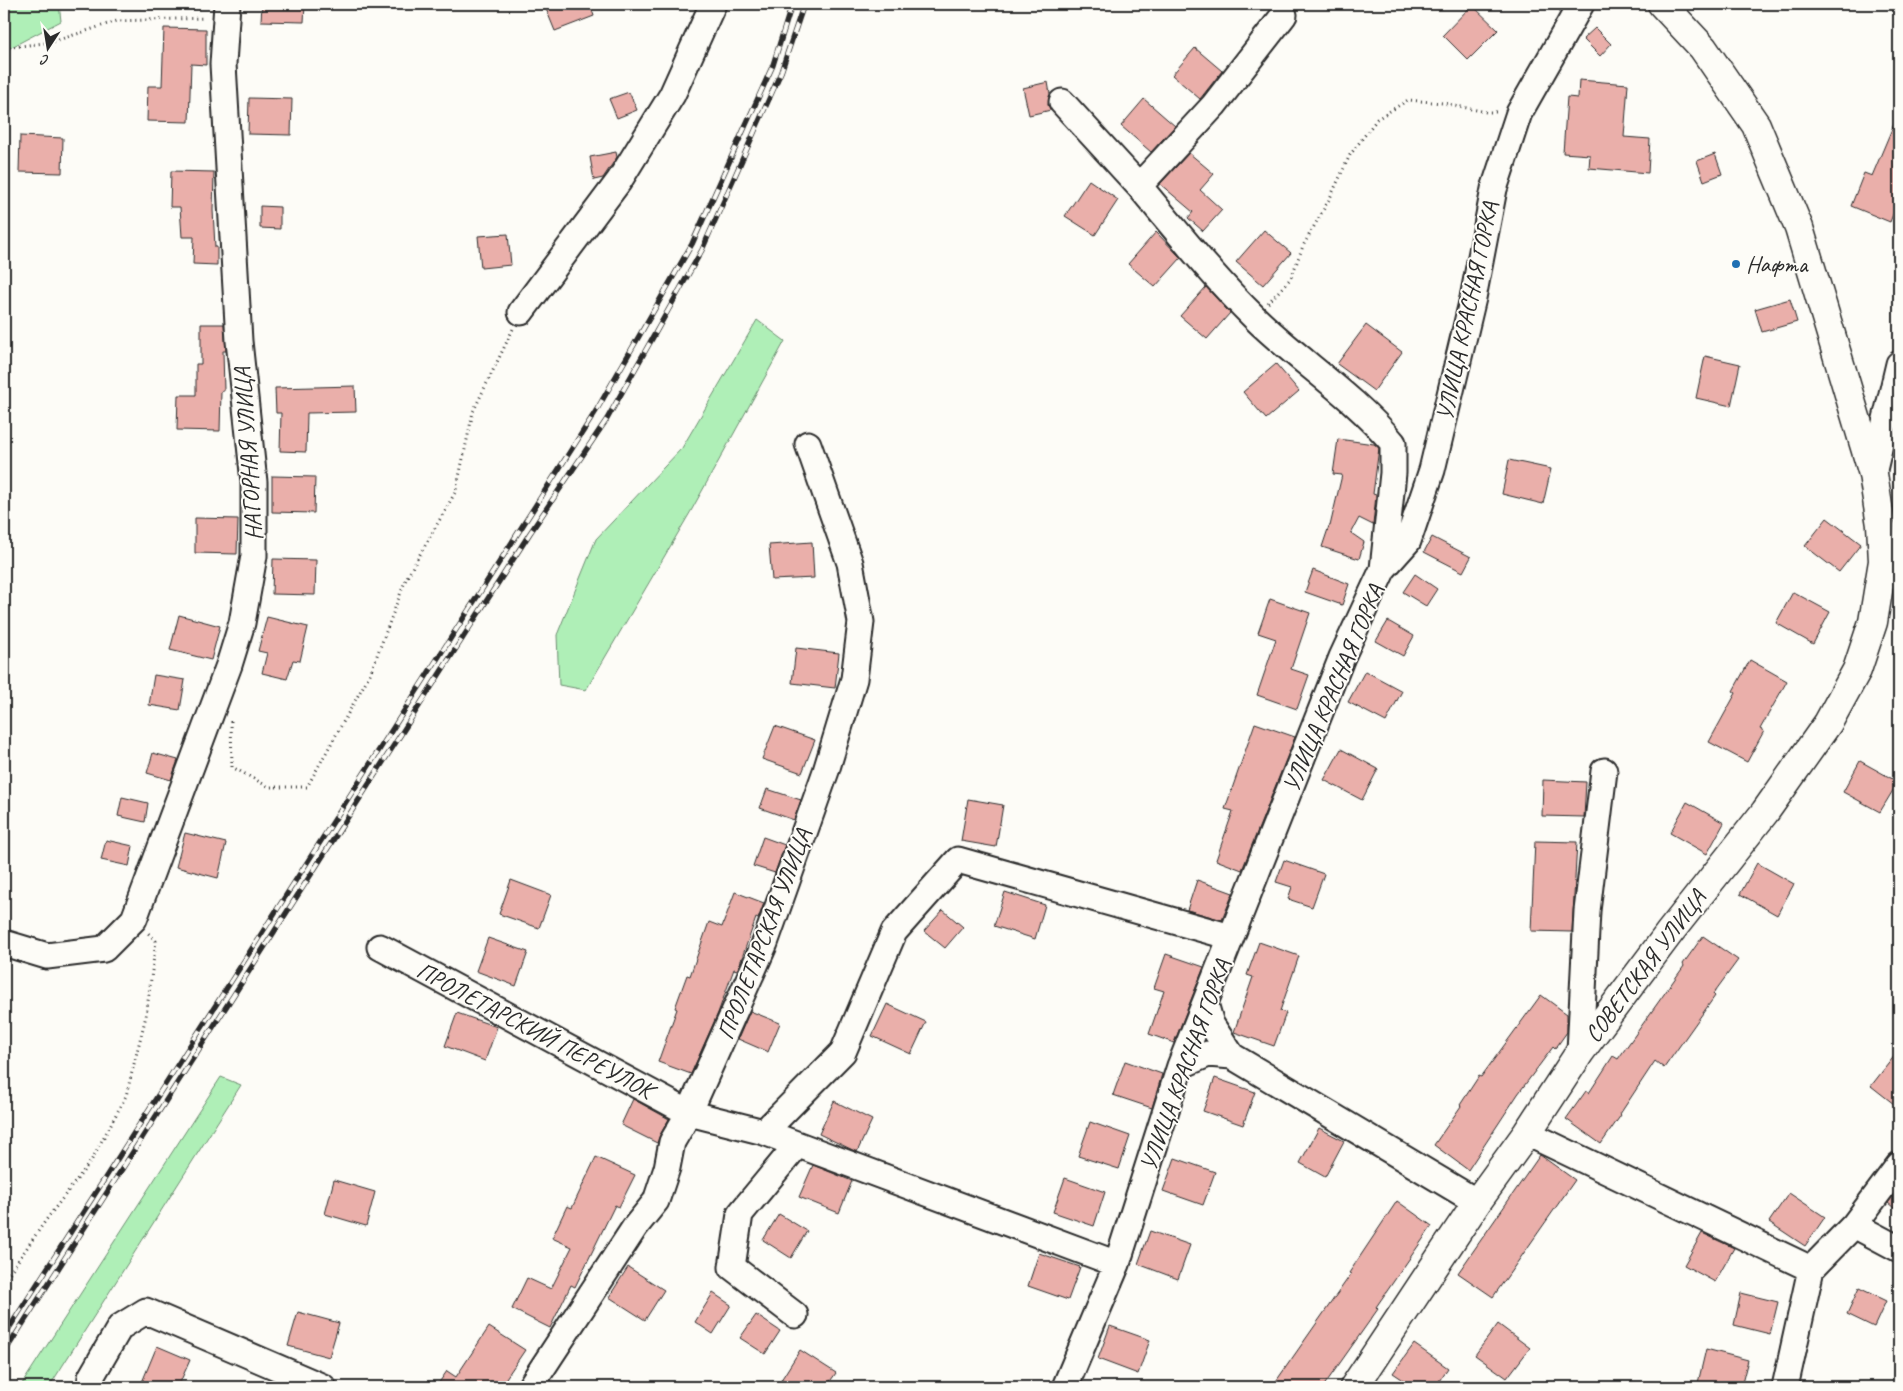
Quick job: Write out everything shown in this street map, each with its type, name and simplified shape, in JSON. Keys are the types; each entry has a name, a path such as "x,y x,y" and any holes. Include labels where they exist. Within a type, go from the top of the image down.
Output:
{"main road":[{"name":"СОВЕТСКАЯ УЛИЦА","path":"1354,1387 1580,1052 1670,932 1765,812 1828,723 1857,670 1873,622 1883,561 1881,525 1872,474 1799,228 1756,125 1703,48 1662,4"}],"street":[{"path":"521,312 619,181 672,95 713,4"},
{"name":"УЛИЦА КРАСНАЯ ГОРКА","path":"1117,1264 1180,1066 1342,657 1384,568 1408,541 1432,470 1474,298 1494,189 1519,113 1580,4"},
{"name":"НАГОРНАЯ УЛИЦА","path":"4,943 47,956 104,949 134,920 229,665 242,624 254,556 254,482 239,341 223,64 227,10"},
{"path":"1139,186 1214,105 1284,15"},
{"path":"1062,102 1254,317 1375,421 1394,443 1384,568"},
{"path":"1872,474 1899,364"},
{"name":"ПРОЛЕТАРСКАЯ УЛИЦА","path":"530,1387 635,1227 656,1201 667,1168 672,1142 690,1113 765,943 826,771 854,678 861,622 850,563 808,444"},
{"path":"1580,1052 1587,911 1604,770"},
{"path":"764,1132 843,1052 894,932 958,860 1231,937"},
{"name":"ПРОЛЕТАРСКИЙ ПЕРЕУЛОК","path":"380,947 690,1113 764,1132 1117,1264"},
{"path":"1205,1003 1211,1024 1232,1056 1477,1202"},
{"path":"1180,1066 1208,1054 1232,1056"},
{"path":"1527,1133 1811,1269"},
{"path":"795,1315 732,1267 740,1214 797,1145"},
{"path":"1785,1387 1811,1269 1854,1225 1899,1165"},
{"path":"1854,1225 1899,1249"},
{"path":"1065,1387 1117,1264"},
{"path":"90,1387 91,1377 120,1327 146,1311 324,1387"}],"path":[{"path":"4,48 52,42 117,21 227,10"},
{"path":"1254,317 1291,278 1303,246 1330,198 1350,155 1377,119 1408,100 1443,103 1486,112 1519,113"},
{"path":"230,711 232,767 269,787 307,787 370,674 406,579 456,491 472,412 521,312"},
{"path":"4,1281 90,1161 126,1096 146,1016 156,941 134,920"}],"green space":[{"path":"4,4 59,4 61,21 4,51"},
{"path":"757,320 785,341 691,511 586,690 559,685 557,635 596,539 682,448"},
{"path":"221,1077 241,1085 49,1387 20,1387"}],"building":[{"path":"262,4 305,4 304,22 261,21"},
{"path":"544,4 590,4 594,16 555,31"},
{"path":"1472,5 1498,30 1468,60 1443,35"},
{"path":"164,28 206,29 206,65 191,64 189,122 147,121 148,86 162,86"},
{"path":"1595,28 1611,44 1600,56 1583,39"},
{"path":"1195,48 1222,71 1200,99 1172,75"},
{"path":"1579,80 1628,84 1624,137 1650,139 1648,173 1589,168 1590,155 1563,153 1567,97 1578,98"},
{"path":"1048,82 1050,94 1048,105 1051,110 1029,115 1023,88"},
{"path":"629,92 637,110 617,118 609,99"},
{"path":"249,98 292,99 291,135 248,134"},
{"path":"1144,99 1175,126 1151,152 1121,126"},
{"path":"1899,112 1899,199 1890,222 1851,206 1864,173 1872,176"},
{"path":"20,136 63,138 62,173 19,172"},
{"path":"616,152 617,157 603,178 594,180 590,157"},
{"path":"1189,153 1214,174 1200,190 1222,210 1203,231 1188,218 1193,212 1160,184"},
{"path":"1715,154 1722,174 1704,181 1697,161"},
{"path":"171,171 214,172 213,210 217,265 193,264 194,237 182,237 180,207 170,207"},
{"path":"1089,180 1118,200 1095,235 1065,216"},
{"path":"260,206 280,207 280,229 260,228"},
{"path":"1264,230 1291,253 1263,285 1236,262"},
{"path":"1156,232 1181,258 1155,287 1128,264"},
{"path":"508,234 511,265 481,268 478,236"},
{"path":"1206,287 1230,313 1207,339 1180,316"},
{"path":"1790,299 1797,322 1762,332 1755,309"},
{"path":"201,324 224,324 226,351 223,351 224,391 221,391 220,431 177,430 178,395 196,395 196,364 201,364"},
{"path":"1366,325 1402,352 1374,391 1337,364"},
{"path":"1705,356 1740,364 1731,406 1696,398"},
{"path":"1276,364 1299,391 1266,419 1243,392"},
{"path":"355,386 356,412 307,413 306,452 280,451 281,413 276,413 275,388"},
{"path":"1338,439 1374,444 1379,448 1373,494 1376,495 1373,525 1359,518 1351,533 1364,542 1359,559 1322,547 1330,526 1342,475 1333,474"},
{"path":"1509,460 1551,469 1543,504 1502,494"},
{"path":"272,476 315,477 314,513 272,512"},
{"path":"195,518 238,519 237,554 195,553"},
{"path":"1827,518 1861,544 1839,572 1805,546"},
{"path":"1432,537 1471,557 1463,572 1424,552"},
{"path":"812,542 814,578 772,580 769,545"},
{"path":"273,559 316,560 315,595 272,594"},
{"path":"1313,570 1349,584 1342,605 1305,592"},
{"path":"1415,574 1437,589 1426,606 1403,592"},
{"path":"1793,592 1830,612 1813,644 1776,623"},
{"path":"1270,599 1310,613 1291,669 1309,675 1297,709 1257,695 1276,639 1258,633"},
{"path":"179,615 220,626 211,660 170,650"},
{"path":"267,617 308,627 300,661 293,660 287,679 262,673 267,653 258,651"},
{"path":"1388,621 1414,636 1403,656 1376,641"},
{"path":"796,648 839,653 835,688 792,683"},
{"path":"1750,660 1787,681 1760,729 1764,731 1747,762 1709,742 1736,693 1733,691"},
{"path":"1365,671 1402,691 1386,722 1348,702"},
{"path":"154,675 185,680 180,710 149,705"},
{"path":"1255,723 1295,737 1242,870 1216,860 1233,811 1225,809"},
{"path":"775,726 815,740 802,773 762,759"},
{"path":"1341,749 1378,769 1362,800 1324,780"},
{"path":"153,753 178,760 171,780 147,773"},
{"path":"1860,761 1898,782 1880,812 1843,792"},
{"path":"1543,780 1586,782 1584,817 1542,816"},
{"path":"767,789 801,800 794,820 760,808"},
{"path":"122,797 148,803 145,822 118,816"},
{"path":"968,799 1003,805 996,847 961,841"},
{"path":"1687,802 1724,823 1707,854 1670,833"},
{"path":"185,833 226,843 218,878 176,867"},
{"path":"763,837 785,845 775,873 753,866"},
{"path":"106,840 133,846 129,866 101,860"},
{"path":"1535,841 1577,842 1572,932 1531,931"},
{"path":"1284,860 1324,874 1312,907 1288,899 1292,887 1276,882"},
{"path":"1757,863 1794,884 1777,915 1740,894"},
{"path":"511,880 551,895 539,928 499,914"},
{"path":"1197,880 1233,893 1222,920 1187,910"},
{"path":"735,892 764,903 758,919 756,918 739,966 737,970 734,969 718,1013 691,1074 658,1062 687,975 690,976 709,922 722,927"},
{"path":"1005,892 1045,905 1035,939 994,926"},
{"path":"943,910 963,927 945,948 924,931"},
{"path":"1703,936 1738,960 1664,1068 1655,1061 1601,1144 1566,1119 1586,1091 1589,1093 1613,1056 1618,1059"},
{"path":"488,938 528,952 516,986 476,971"},
{"path":"1259,942 1299,956 1280,1011 1286,1013 1274,1046 1234,1032 1253,977 1247,975"},
{"path":"1166,954 1204,967 1174,1043 1149,1034 1164,991 1154,988"},
{"path":"1541,995 1567,1014 1567,1032 1555,1049 1553,1047 1518,1094 1468,1170 1434,1145 1479,1076 1481,1077"},
{"path":"887,1004 926,1022 911,1054 872,1036"},
{"path":"750,1011 780,1023 768,1052 738,1039"},
{"path":"457,1013 497,1027 485,1061 445,1046"},
{"path":"1899,1050 1899,1108 1871,1086"},
{"path":"1125,1061 1162,1074 1152,1108 1113,1095"},
{"path":"1215,1078 1255,1092 1243,1125 1203,1111"},
{"path":"633,1099 669,1119 657,1143 621,1125"},
{"path":"834,1101 872,1120 857,1152 819,1134"},
{"path":"1090,1122 1130,1136 1119,1169 1078,1156"},
{"path":"1319,1128 1344,1141 1325,1177 1300,1163"},
{"path":"1540,1155 1575,1180 1493,1297 1458,1273"},
{"path":"596,1157 635,1175 619,1207 615,1205 575,1287 571,1285 550,1328 512,1309 527,1278 551,1289 572,1247 552,1238 567,1206 572,1208"},
{"path":"1175,1158 1215,1172 1203,1205 1163,1191"},
{"path":"813,1165 852,1181 839,1213 799,1197"},
{"path":"1065,1178 1105,1192 1094,1226 1053,1212"},
{"path":"334,1180 375,1192 366,1226 325,1214"},
{"path":"1899,1189 1899,1212 1888,1203"},
{"path":"1789,1193 1825,1217 1805,1246 1769,1222"},
{"path":"1397,1201 1432,1226 1376,1307 1378,1309 1323,1387 1272,1387 1351,1274 1349,1273"},
{"path":"779,1214 807,1231 791,1258 763,1240"},
{"path":"1150,1231 1190,1245 1178,1279 1138,1264"},
{"path":"1702,1233 1734,1248 1715,1282 1684,1265"},
{"path":"1039,1253 1080,1267 1068,1300 1028,1286"},
{"path":"628,1267 664,1290 645,1320 609,1297"},
{"path":"1859,1288 1886,1301 1874,1327 1847,1314"},
{"path":"713,1293 731,1305 713,1334 695,1322"},
{"path":"1741,1293 1778,1302 1770,1334 1734,1325"},
{"path":"298,1312 339,1323 329,1357 288,1346"},
{"path":"756,1315 780,1331 765,1354 740,1338"},
{"path":"1498,1324 1530,1348 1507,1378 1475,1355"},
{"path":"1110,1326 1150,1340 1138,1374 1098,1359"},
{"path":"489,1327 525,1350 500,1387 436,1387 447,1371 456,1377"},
{"path":"1414,1344 1448,1368 1435,1387 1414,1387 1393,1373"},
{"path":"157,1346 190,1360 178,1387 140,1387"},
{"path":"1706,1349 1748,1360 1741,1387 1713,1387 1698,1383"},
{"path":"800,1350 836,1373 826,1387 793,1387 781,1380"}],"railway":[{"path":"4,1336 596,411 692,244 773,65 792,4"},
{"path":"4,1353 530,533 607,419 702,250 781,72 804,4"}],"place":[{"name":"Нафта","path":"1736,264"}]}
